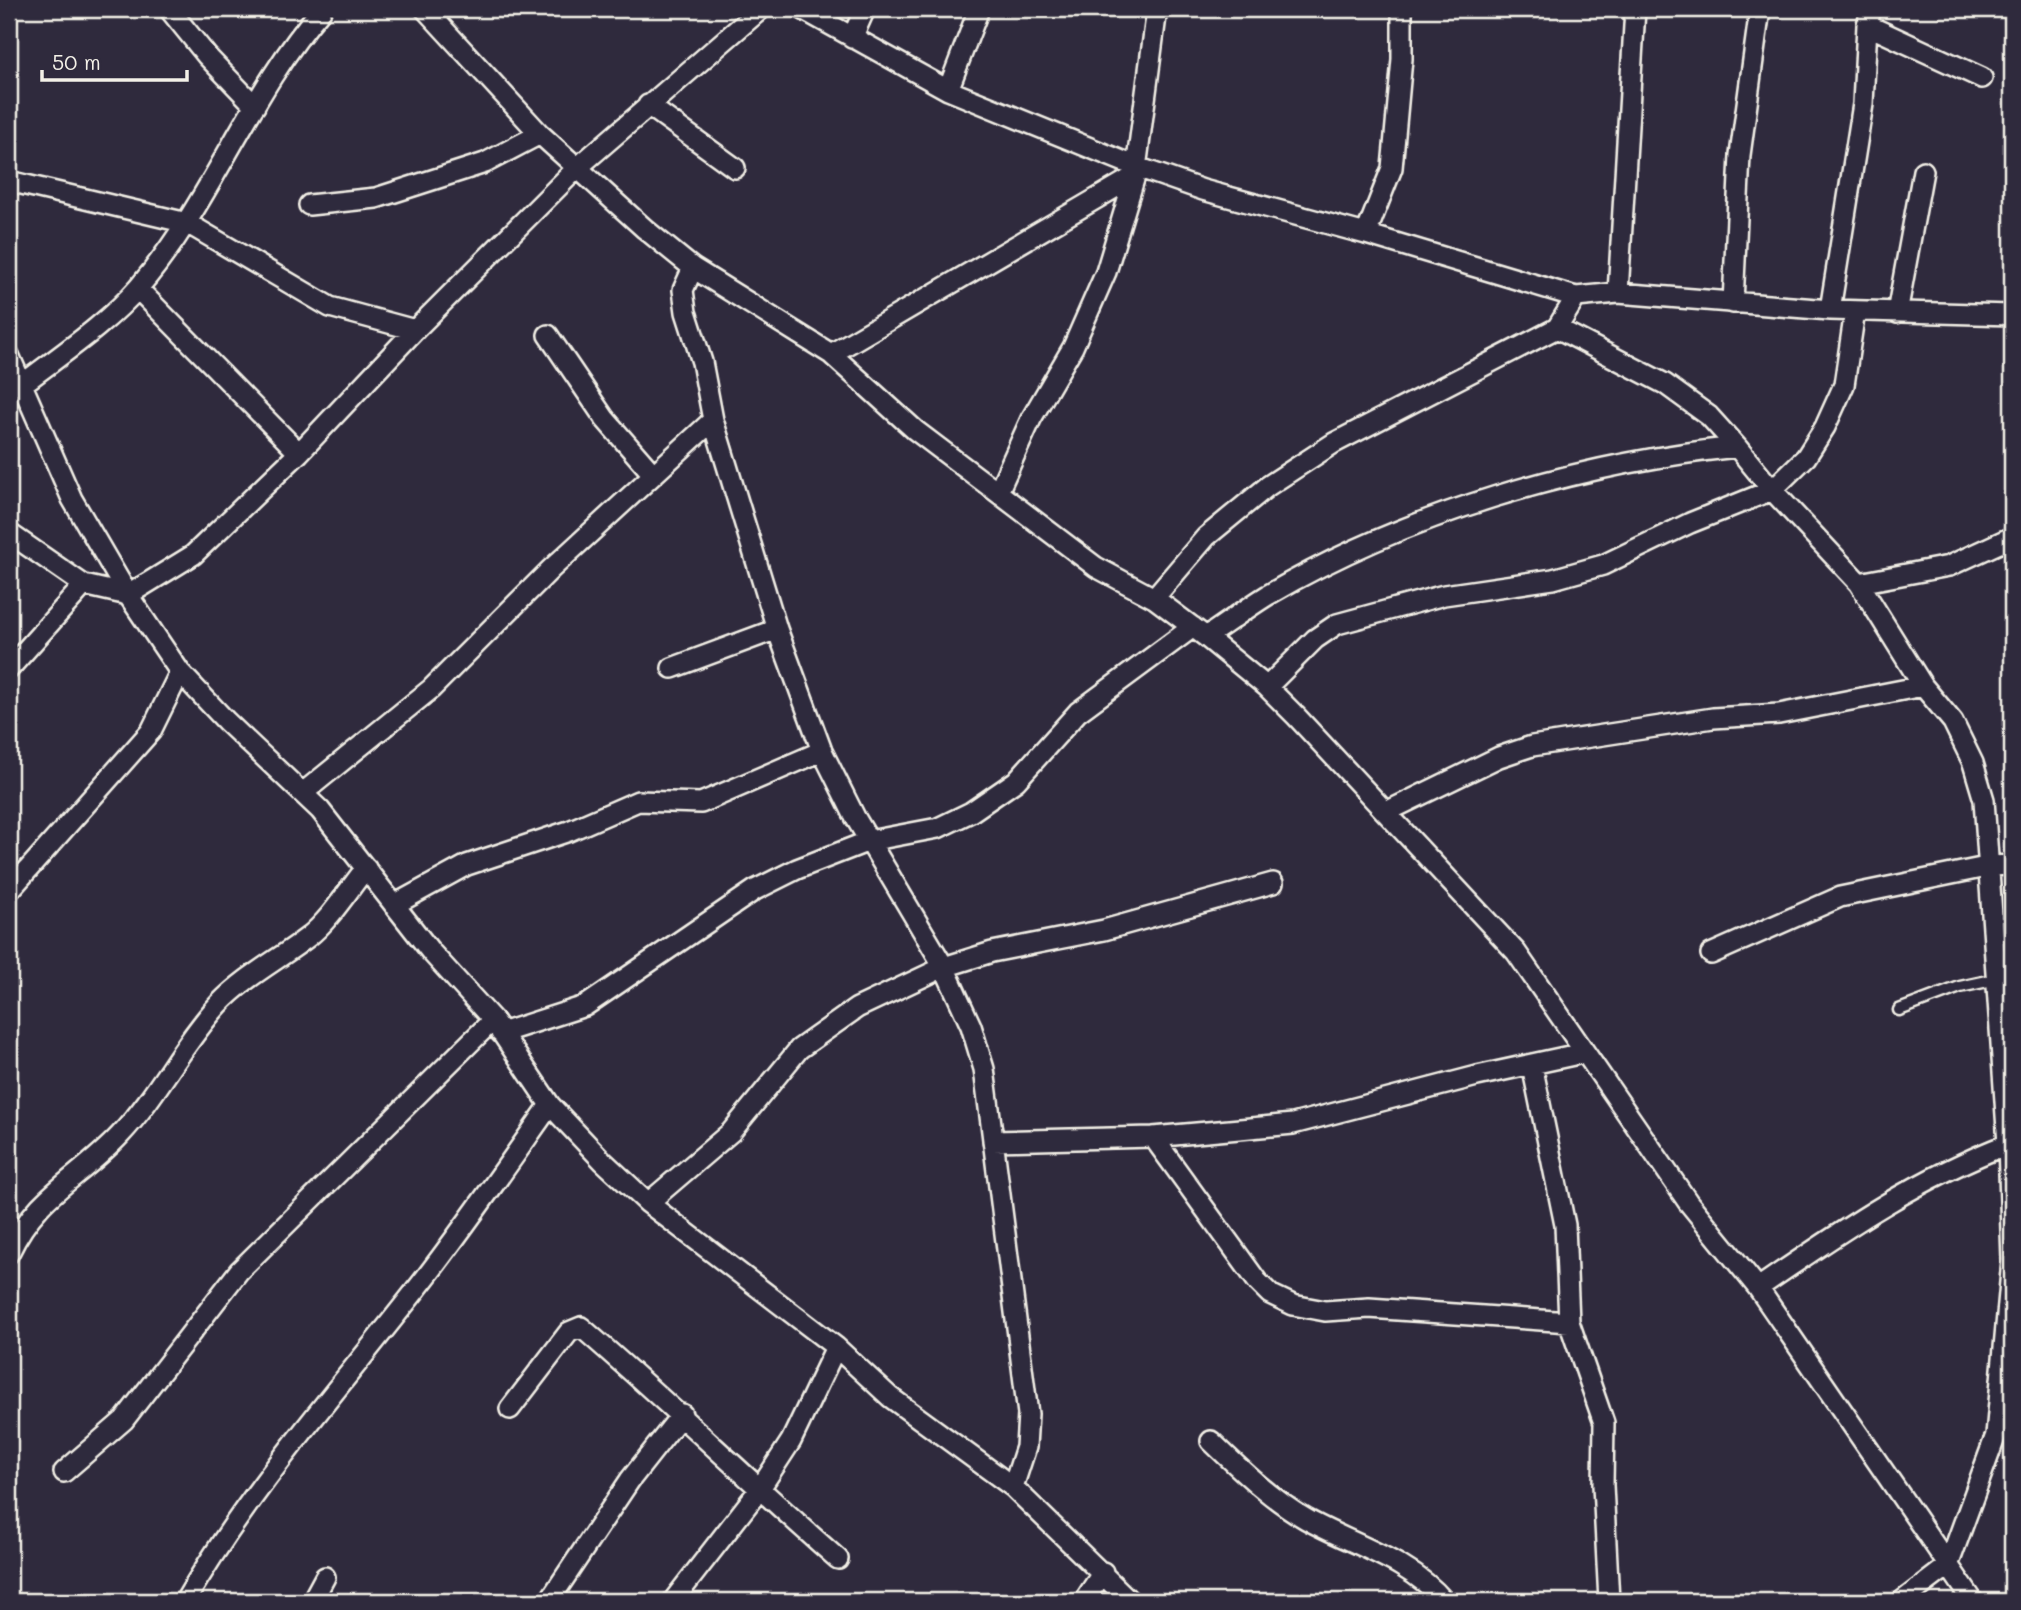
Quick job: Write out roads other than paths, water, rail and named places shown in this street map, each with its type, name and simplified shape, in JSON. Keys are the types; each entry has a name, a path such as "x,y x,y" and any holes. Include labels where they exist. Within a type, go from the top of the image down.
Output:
{"street":[{"path":"169,9 207,56 255,106"},
{"path":"20,386 138,289 187,223 285,55 322,9"},
{"path":"425,9 540,134 693,268 831,354 915,430 1096,567 1154,598 1267,687 1516,952 1688,1202 1758,1288 1973,1601"},
{"path":"9,533 84,585 128,595 193,555 299,453 415,330 577,168 761,9"},
{"path":"802,9 948,90 1136,172 1366,234 1576,298 1618,293 1830,310 2012,315"},
{"path":"852,38 865,9"},
{"path":"948,90 979,9"},
{"path":"998,492 1031,419 1073,347 1106,272 1136,172 1157,9"},
{"path":"1366,234 1392,168 1402,59 1402,9"},
{"path":"1618,293 1635,9"},
{"path":"1733,303 1740,155 1760,9"},
{"path":"1830,310 1863,104 1869,17 1982,78"},
{"path":"649,105 735,168"},
{"path":"309,205 376,198 485,163 540,134"},
{"path":"831,354 1136,172"},
{"path":"1897,313 1923,172"},
{"path":"9,181 187,223 330,307 415,330"},
{"path":"693,268 682,290 702,362 713,419 777,629 822,751 869,841 944,967 971,1026 984,1069 1028,1415 1026,1447 1013,1487"},
{"path":"138,289 299,453"},
{"path":"1154,598 1206,537 1268,486 1334,443 1558,328 1576,298"},
{"path":"1267,687 1315,639 1338,624 1444,595 1553,579 1604,565 1690,523 1772,490 1806,457 1825,427 1844,386 1855,311"},
{"path":"1558,328 1665,384 1709,416 1737,447 1772,490 1859,583 1923,685 1953,722 1973,763 1984,800 2009,1113 2012,1259 2004,1438 1948,1566 1902,1601"},
{"path":"548,335 605,419 652,473"},
{"path":"9,355 20,386 72,499 128,595 180,672 226,721 304,792 430,952 497,1026 550,1105 648,1203 836,1347 890,1397 1013,1487 1130,1601"},
{"path":"304,792 430,689 652,473 713,419"},
{"path":"64,1472 124,1420 239,1271 497,1026 585,1006 755,890 797,869 869,841 938,828 971,812 1016,780 1078,712 1200,632 1328,563 1492,499 1643,460 1737,447"},
{"path":"1859,583 1949,566 2012,537"},
{"path":"9,669 84,585"},
{"path":"672,668 777,629"},
{"path":"9,891 150,731 180,672"},
{"path":"1386,811 1499,757 1532,746 1713,718 1779,715 1923,685"},
{"path":"394,905 467,865 569,831 638,801 701,803 822,751"},
{"path":"1711,954 1840,897 1991,866 2012,865"},
{"path":"9,1253 19,1231 43,1200 90,1163 150,1101 217,1006 243,981 310,936 366,869"},
{"path":"648,1203 731,1132 799,1049 820,1031 857,1008 944,967 992,952 1140,922 1273,883"},
{"path":"993,1140 1153,1137 1293,1124 1477,1076 1583,1053"},
{"path":"1532,1065 1565,1225 1569,1322 1604,1423 1603,1485 1609,1601"},
{"path":"185,1601 219,1542 426,1276 550,1105"},
{"path":"1153,1137 1257,1282 1270,1294 1293,1305 1325,1311 1382,1309 1569,1322"},
{"path":"1758,1288 1872,1210 1962,1162 2008,1144"},
{"path":"510,1409 569,1332 582,1327 682,1414 759,1490 838,1559"},
{"path":"673,1601 759,1490 792,1441 836,1347"},
{"path":"549,1601 630,1480 682,1414"},
{"path":"1211,1441 1249,1477 1304,1518 1406,1570 1444,1601"},
{"path":"1084,1601 1103,1572"},
{"path":"312,1601 325,1577"}],"lane":[{"path":"1899,1010 1960,987 1998,979"}]}
